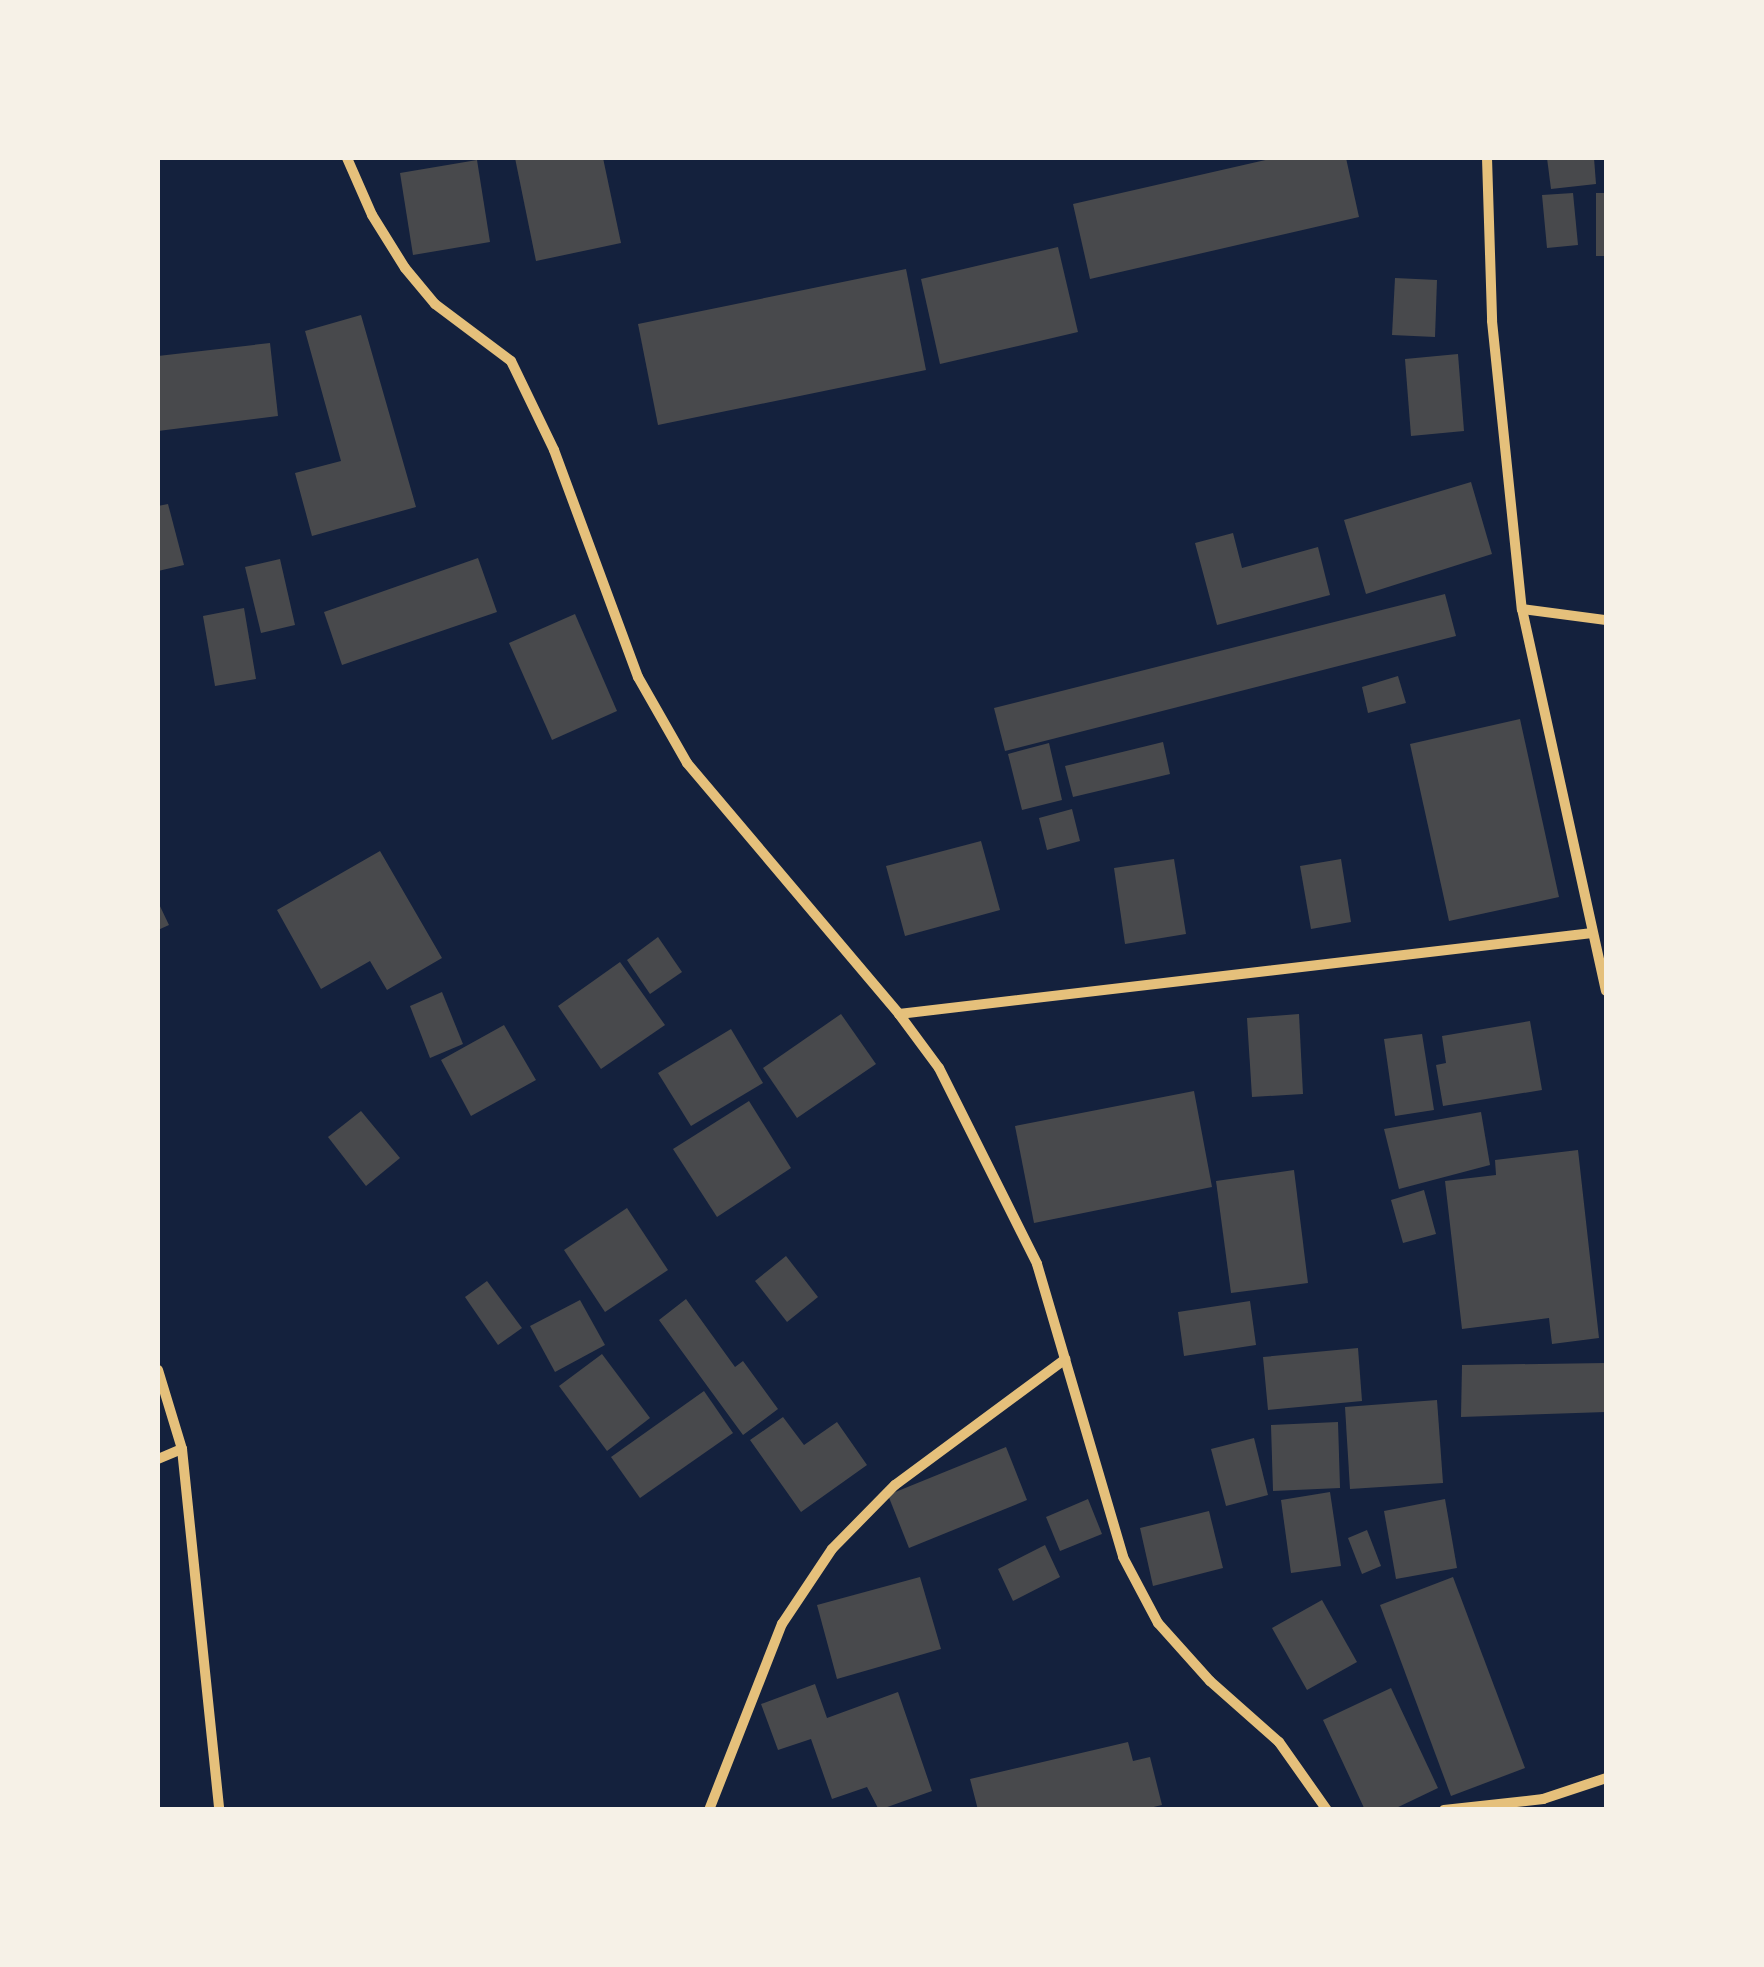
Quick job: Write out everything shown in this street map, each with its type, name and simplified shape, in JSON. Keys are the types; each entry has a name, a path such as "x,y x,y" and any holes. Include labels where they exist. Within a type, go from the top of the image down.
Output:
{"street":[{"path":"347,158 372,215 405,268 435,304 511,361 554,450 638,677 687,764 899,1014 939,1068 984,1151 1037,1264 1123,1557 1158,1623 1210,1681 1279,1742 1327,1810"},
{"path":"1488,158 1492,320 1522,609 1583,871 1606,991"},
{"path":"1522,609 1606,620"},
{"path":"899,1014 1592,933"},
{"path":"709,1810 782,1624 832,1549 894,1485 1065,1359"},
{"path":"158,1370 182,1448 219,1810"},
{"path":"158,1459 182,1448"},
{"path":"1444,1810 1544,1800 1606,1778"}],"building":[{"path":"515,158 603,158 621,243 536,261"},
{"path":"1274,158 1346,158 1359,217 1090,279 1073,204"},
{"path":"1547,158 1594,158 1596,184 1551,189"},
{"path":"477,160 490,242 413,255 400,173"},
{"path":"1573,193 1578,245 1547,248 1542,195"},
{"path":"1596,193 1606,193 1606,256 1596,256"},
{"path":"1058,247 1078,332 940,364 921,279"},
{"path":"906,269 926,370 658,425 638,324"},
{"path":"1395,278 1437,280 1435,337 1392,335"},
{"path":"361,315 416,507 312,536 295,473 341,461 305,331"},
{"path":"270,343 278,416 158,431 158,356"},
{"path":"1458,354 1464,431 1411,436 1405,359"},
{"path":"1471,482 1492,554 1366,594 1344,520"},
{"path":"168,504 184,565 158,571 158,506"},
{"path":"1233,533 1242,568 1318,547 1330,595 1217,625 1195,543"},
{"path":"478,558 497,612 342,665 324,612"},
{"path":"280,559 295,625 261,633 245,567"},
{"path":"1445,594 1456,636 1005,751 994,708"},
{"path":"244,608 256,679 215,686 203,616"},
{"path":"575,614 617,711 552,740 509,643"},
{"path":"1398,676 1406,703 1368,713 1362,687"},
{"path":"1520,719 1559,897 1449,921 1410,744"},
{"path":"1163,742 1170,774 1073,797 1065,766"},
{"path":"1049,743 1062,800 1022,810 1008,754"},
{"path":"1072,809 1080,841 1047,850 1039,818"},
{"path":"981,841 1000,910 905,936 886,866"},
{"path":"380,851 442,958 387,990 370,961 321,989 277,910"},
{"path":"1174,859 1186,934 1125,944 1114,868"},
{"path":"1341,859 1351,922 1311,929 1300,866"},
{"path":"158,902 169,925 158,930"},
{"path":"658,937 682,972 650,994 627,960"},
{"path":"620,962 665,1025 601,1069 558,1006"},
{"path":"442,992 463,1044 430,1058 410,1006"},
{"path":"841,1014 876,1064 797,1118 763,1068"},
{"path":"1299,1014 1303,1094 1252,1097 1247,1018"},
{"path":"1530,1021 1542,1090 1443,1106 1436,1065 1446,1063 1442,1036"},
{"path":"504,1025 536,1080 471,1116 441,1060"},
{"path":"731,1029 763,1083 691,1126 658,1073"},
{"path":"1422,1034 1434,1110 1395,1116 1384,1039"},
{"path":"1194,1091 1212,1187 1034,1223 1015,1126"},
{"path":"749,1101 791,1168 717,1217 673,1149"},
{"path":"361,1111 400,1158 366,1186 328,1137"},
{"path":"1481,1112 1490,1165 1399,1189 1384,1129"},
{"path":"1578,1150 1599,1338 1552,1344 1549,1318 1462,1329 1445,1181 1496,1175 1495,1160"},
{"path":"1294,1170 1308,1283 1231,1293 1216,1181"},
{"path":"1424,1190 1436,1234 1403,1243 1391,1200"},
{"path":"627,1208 668,1270 605,1312 564,1250"},
{"path":"786,1256 818,1297 787,1322 755,1281"},
{"path":"487,1281 522,1328 498,1345 465,1297"},
{"path":"686,1299 735,1367 743,1361 778,1409 743,1435 659,1320"},
{"path":"580,1300 605,1345 555,1372 530,1326"},
{"path":"1250,1301 1256,1345 1184,1356 1178,1312"},
{"path":"1358,1348 1362,1401 1268,1410 1263,1357"},
{"path":"602,1354 650,1418 607,1451 559,1386"},
{"path":"1606,1363 1606,1412 1461,1417 1462,1365"},
{"path":"704,1391 733,1433 640,1498 611,1457"},
{"path":"1437,1400 1443,1483 1350,1489 1345,1407"},
{"path":"783,1417 804,1445 837,1422 867,1465 801,1512 750,1440"},
{"path":"1338,1422 1340,1488 1273,1491 1271,1425"},
{"path":"1254,1438 1268,1495 1226,1506 1211,1449"},
{"path":"1006,1447 1027,1500 909,1548 888,1495"},
{"path":"1330,1492 1341,1566 1291,1573 1281,1500"},
{"path":"1088,1499 1102,1534 1060,1551 1046,1517"},
{"path":"1445,1499 1457,1568 1396,1579 1384,1511"},
{"path":"1209,1511 1223,1568 1153,1586 1140,1528"},
{"path":"1367,1530 1381,1566 1362,1574 1348,1538"},
{"path":"1045,1545 1060,1577 1013,1601 998,1569"},
{"path":"920,1577 941,1649 837,1679 817,1605"},
{"path":"1453,1577 1525,1768 1451,1796 1380,1605"},
{"path":"1322,1600 1357,1662 1307,1690 1272,1628"},
{"path":"815,1684 827,1718 898,1692 932,1791 879,1810 867,1787 832,1799 811,1739 778,1750 761,1704"},
{"path":"1391,1688 1438,1788 1392,1810 1365,1810 1323,1720"},
{"path":"1128,1742 1133,1761 1150,1757 1162,1805 1141,1810 978,1810 970,1779"}]}
